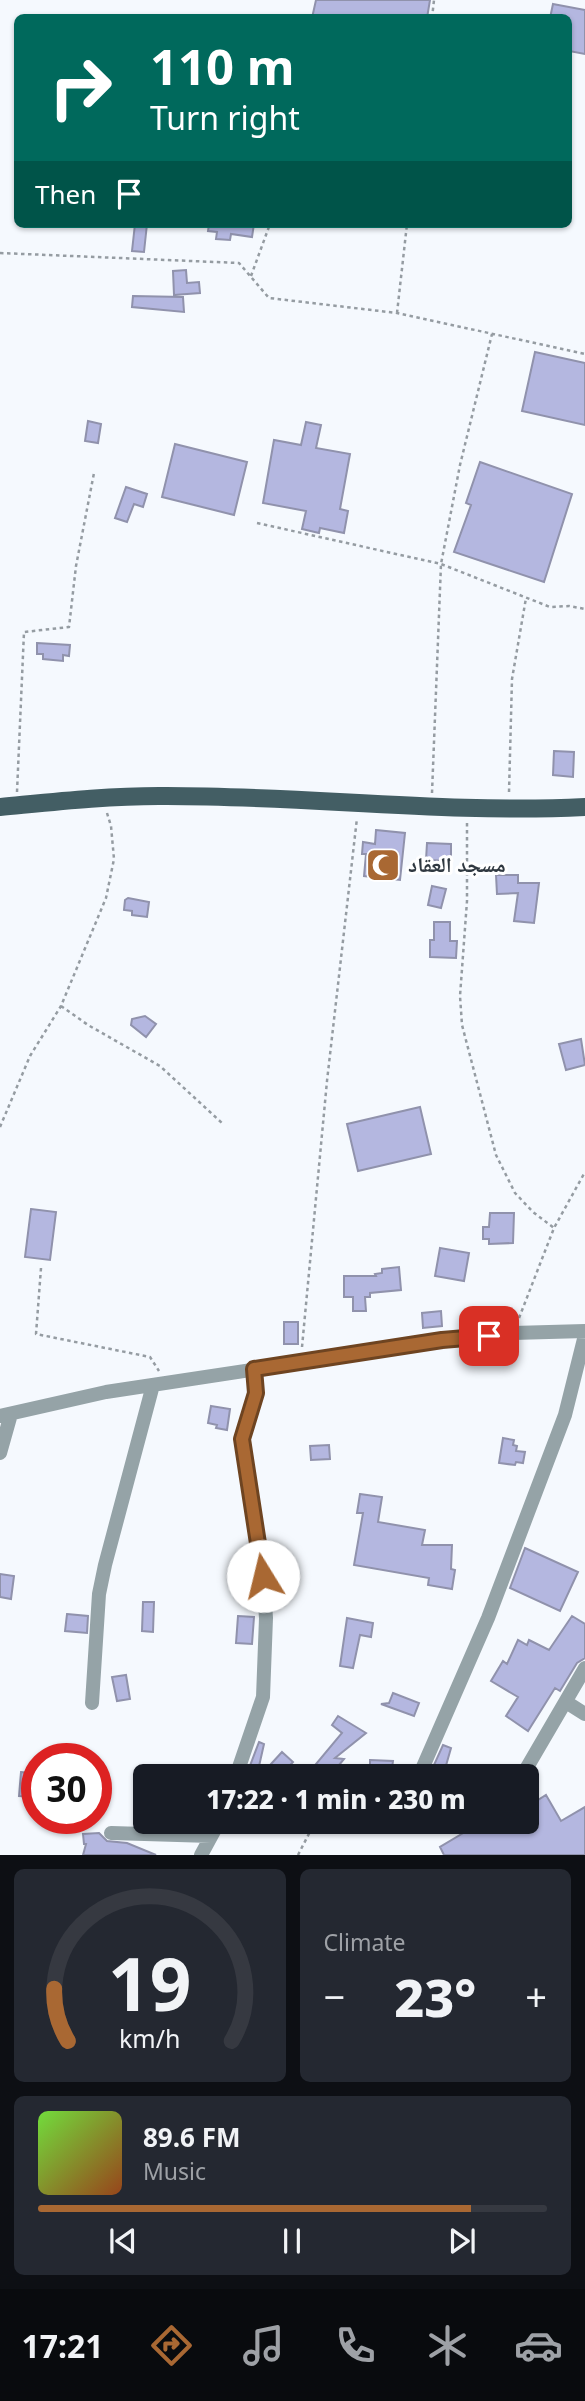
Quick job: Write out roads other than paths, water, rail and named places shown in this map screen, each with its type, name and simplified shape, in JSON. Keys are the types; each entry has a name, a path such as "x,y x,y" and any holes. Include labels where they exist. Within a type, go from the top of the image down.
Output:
{"main road":[{"path":"8,806 159,796 467,809 585,807"}],"street":[{"path":"0,1453 6,1415 106,1392 442,1340 513,1333 585,1333 565,1416 488,1618 424,1764"},
{"path":"240,1764 263,1697 266,1631 263,1576 242,1439 256,1393 254,1369"},
{"path":"92,1703 103,1574 160,1384"},
{"path":"529,1764 585,1668"},
{"path":"566,1702 585,1714"},
{"path":"112,1833 211,1836 201,1855"}],"place":[{"name":"مسجد العقاد","path":"383,865"}]}
